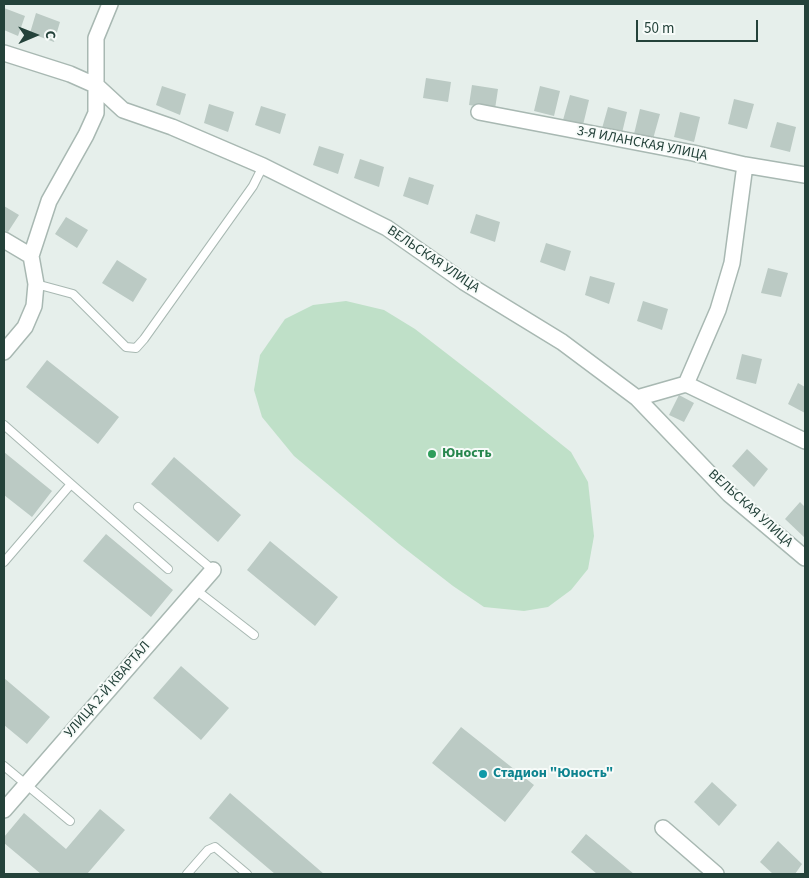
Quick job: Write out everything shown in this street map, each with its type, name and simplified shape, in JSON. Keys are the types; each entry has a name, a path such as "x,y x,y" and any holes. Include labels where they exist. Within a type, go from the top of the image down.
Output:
{"street":[{"path":"4,352 24,327 34,306 36,284 31,256 49,201 96,114 96,38 110,4"},
{"name":"ВЕЛЬСКАЯ УЛИЦА","path":"4,54 70,74 97,86 123,110 172,127 263,166 387,228 464,282 562,342 637,398 729,494 805,558"},
{"name":"3-Я ИЛАНСКАЯ УЛИЦА","path":"479,112 693,153 745,165 805,175"},
{"path":"686,384 718,310 732,263 745,165"},
{"path":"4,240 31,256"},
{"path":"637,398 686,384 805,441"},
{"name":"УЛИЦА 2-Й КВАРТАЛ","path":"4,810 213,570"},
{"path":"662,828 716,874"}],"lane":[{"path":"36,284 74,294 126,347 136,348 247,194 263,166"},
{"path":"4,425 168,569"},
{"path":"4,562 71,484"},
{"path":"138,507 213,570"},
{"path":"196,590 254,636"},
{"path":"4,766 70,821"},
{"path":"187,874 208,850 215,848 247,874"}],"green space":[{"name":"Юность","path":"346,301 384,310 415,329 571,452 588,482 594,536 588,569 571,590 548,607 524,611 484,607 453,586 399,544 294,456 262,417 254,390 260,355 285,319 313,305"}],"building":[{"path":"4,8 25,16 18,36 4,30"},
{"path":"36,13 60,22 54,42 30,33"},
{"path":"426,78 451,82 448,102 423,98"},
{"path":"472,85 498,89 495,109 469,105"},
{"path":"162,86 186,94 180,115 156,105"},
{"path":"540,86 560,91 554,116 534,111"},
{"path":"570,95 589,100 583,125 563,120"},
{"path":"734,99 754,104 747,129 728,124"},
{"path":"209,104 234,112 228,132 204,123"},
{"path":"261,106 286,114 280,134 255,125"},
{"path":"608,107 627,112 621,137 601,132"},
{"path":"640,109 660,114 653,139 634,134"},
{"path":"680,112 700,117 694,142 674,137"},
{"path":"777,122 796,127 790,152 770,147"},
{"path":"319,146 344,154 338,174 313,165"},
{"path":"360,159 384,167 379,187 354,178"},
{"path":"409,177 434,185 428,205 403,196"},
{"path":"4,206 19,215 8,232 4,230"},
{"path":"476,214 500,222 495,242 470,233"},
{"path":"66,217 88,230 77,248 55,234"},
{"path":"546,243 571,251 565,271 540,262"},
{"path":"117,260 147,279 133,302 102,283"},
{"path":"768,268 788,273 781,297 761,293"},
{"path":"590,276 615,283 609,304 585,295"},
{"path":"643,301 668,309 662,330 637,321"},
{"path":"742,354 762,359 756,384 736,379"},
{"path":"47,360 119,417 98,444 26,387"},
{"path":"798,383 805,387 805,413 788,404"},
{"path":"679,395 694,403 684,422 669,415"},
{"path":"747,449 768,469 754,487 732,466"},
{"path":"4,452 52,491 32,517 4,495"},
{"path":"174,457 241,515 218,542 151,484"},
{"path":"800,502 805,507 805,538 785,519"},
{"path":"106,534 173,590 151,617 83,561"},
{"path":"270,541 338,597 315,626 247,570"},
{"path":"181,666 229,708 201,740 153,698"},
{"path":"4,678 50,717 27,744 4,725"},
{"name":"Стадион \"Юность\"","path":"461,727 534,785 505,822 432,763"},
{"path":"712,782 737,805 719,826 694,802"},
{"path":"230,793 324,874 275,874 209,818"},
{"path":"100,809 125,830 87,874 41,874 4,843 4,837 24,813 66,849"},
{"path":"586,834 634,874 597,874 571,852"},
{"path":"778,841 802,864 795,874 773,874 760,862"}],"place":[{"name":"Юность","path":"432,454"},
{"name":"Стадион \"Юность\"","path":"483,774"}]}
